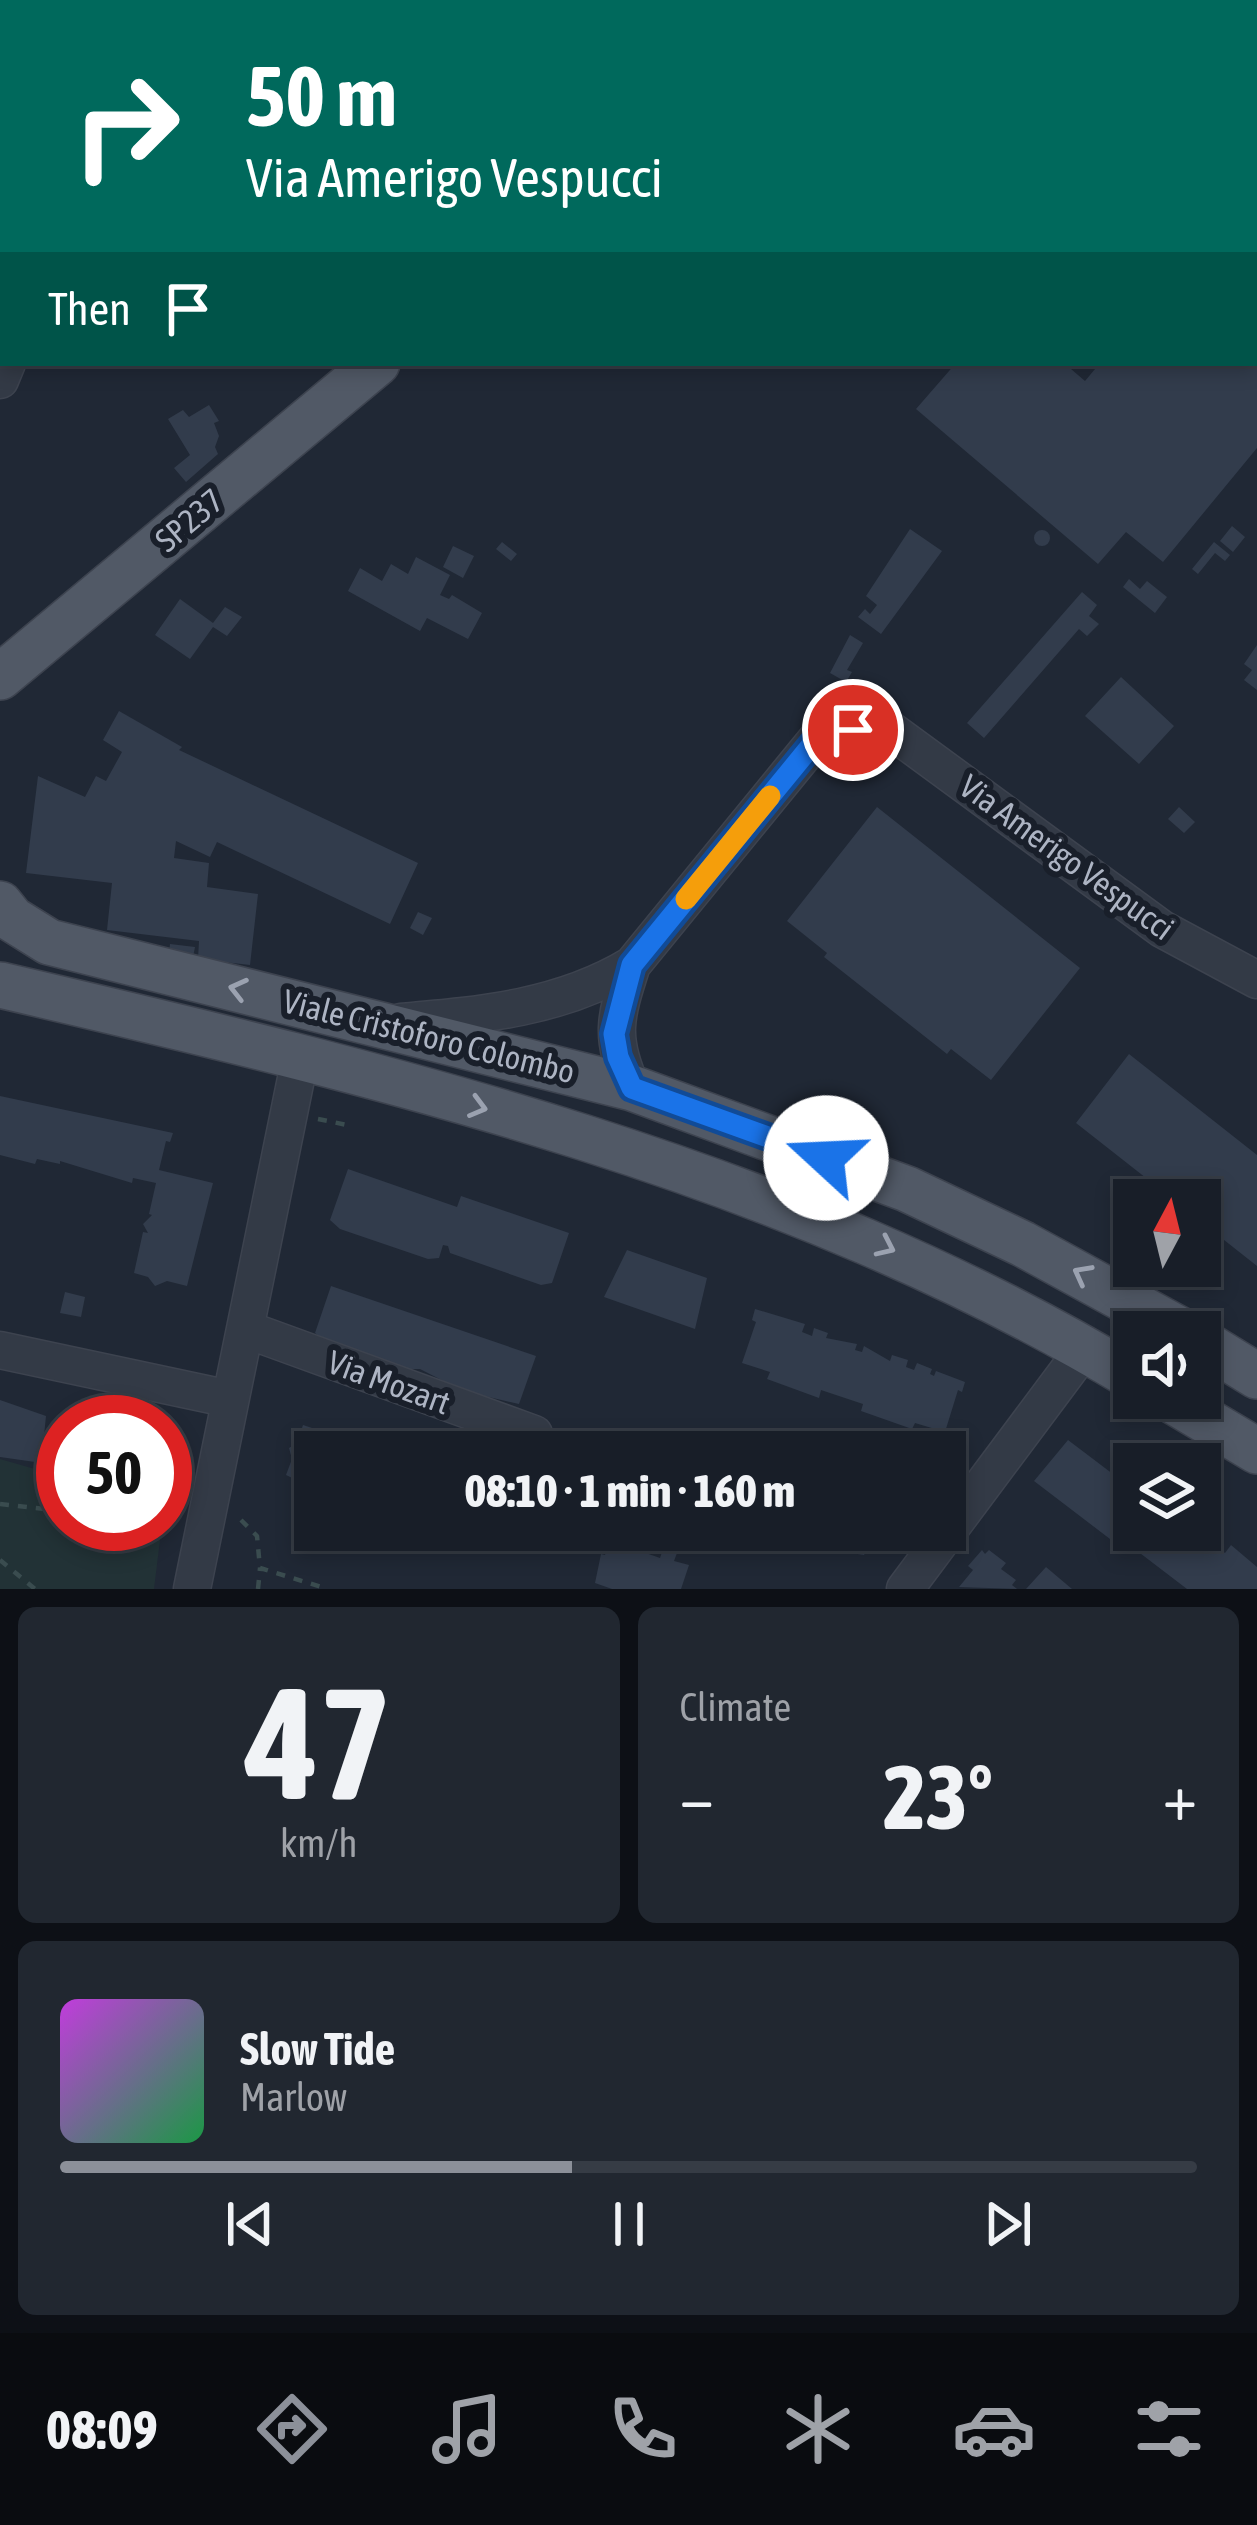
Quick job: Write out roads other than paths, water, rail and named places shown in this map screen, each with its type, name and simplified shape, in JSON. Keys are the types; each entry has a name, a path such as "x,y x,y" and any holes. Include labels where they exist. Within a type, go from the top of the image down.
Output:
{"main road":[{"name":"SP237","path":"0,677 373,366"},
{"name":"Viale Cristoforo Colombo","path":"0,904 37,938 632,1088 786,1142 907,1189 1023,1244 1146,1311"},
{"path":"8,986 37,938"},
{"name":"Viale Cristoforo Colombo","path":"8,986 604,1142 872,1240 1113,1365"},
{"path":"1221,1354 1257,1376"},
{"path":"1203,1419 1257,1451"}],"street":[{"name":"Via Amerigo Vespucci","path":"380,1024 456,1018 560,999 597,986 632,965 820,735 886,726 1162,929 1257,980"},
{"name":"Via Amerigo Vespucci","path":"632,965 614,1034 632,1088"},
{"path":"192,1589 300,1059"},
{"path":"768,1199 786,1142"},
{"name":"Via Mozart","path":"244,1329 526,1431"},
{"path":"905,1589 1085,1348"},
{"path":"0,1350 230,1399"}]}
